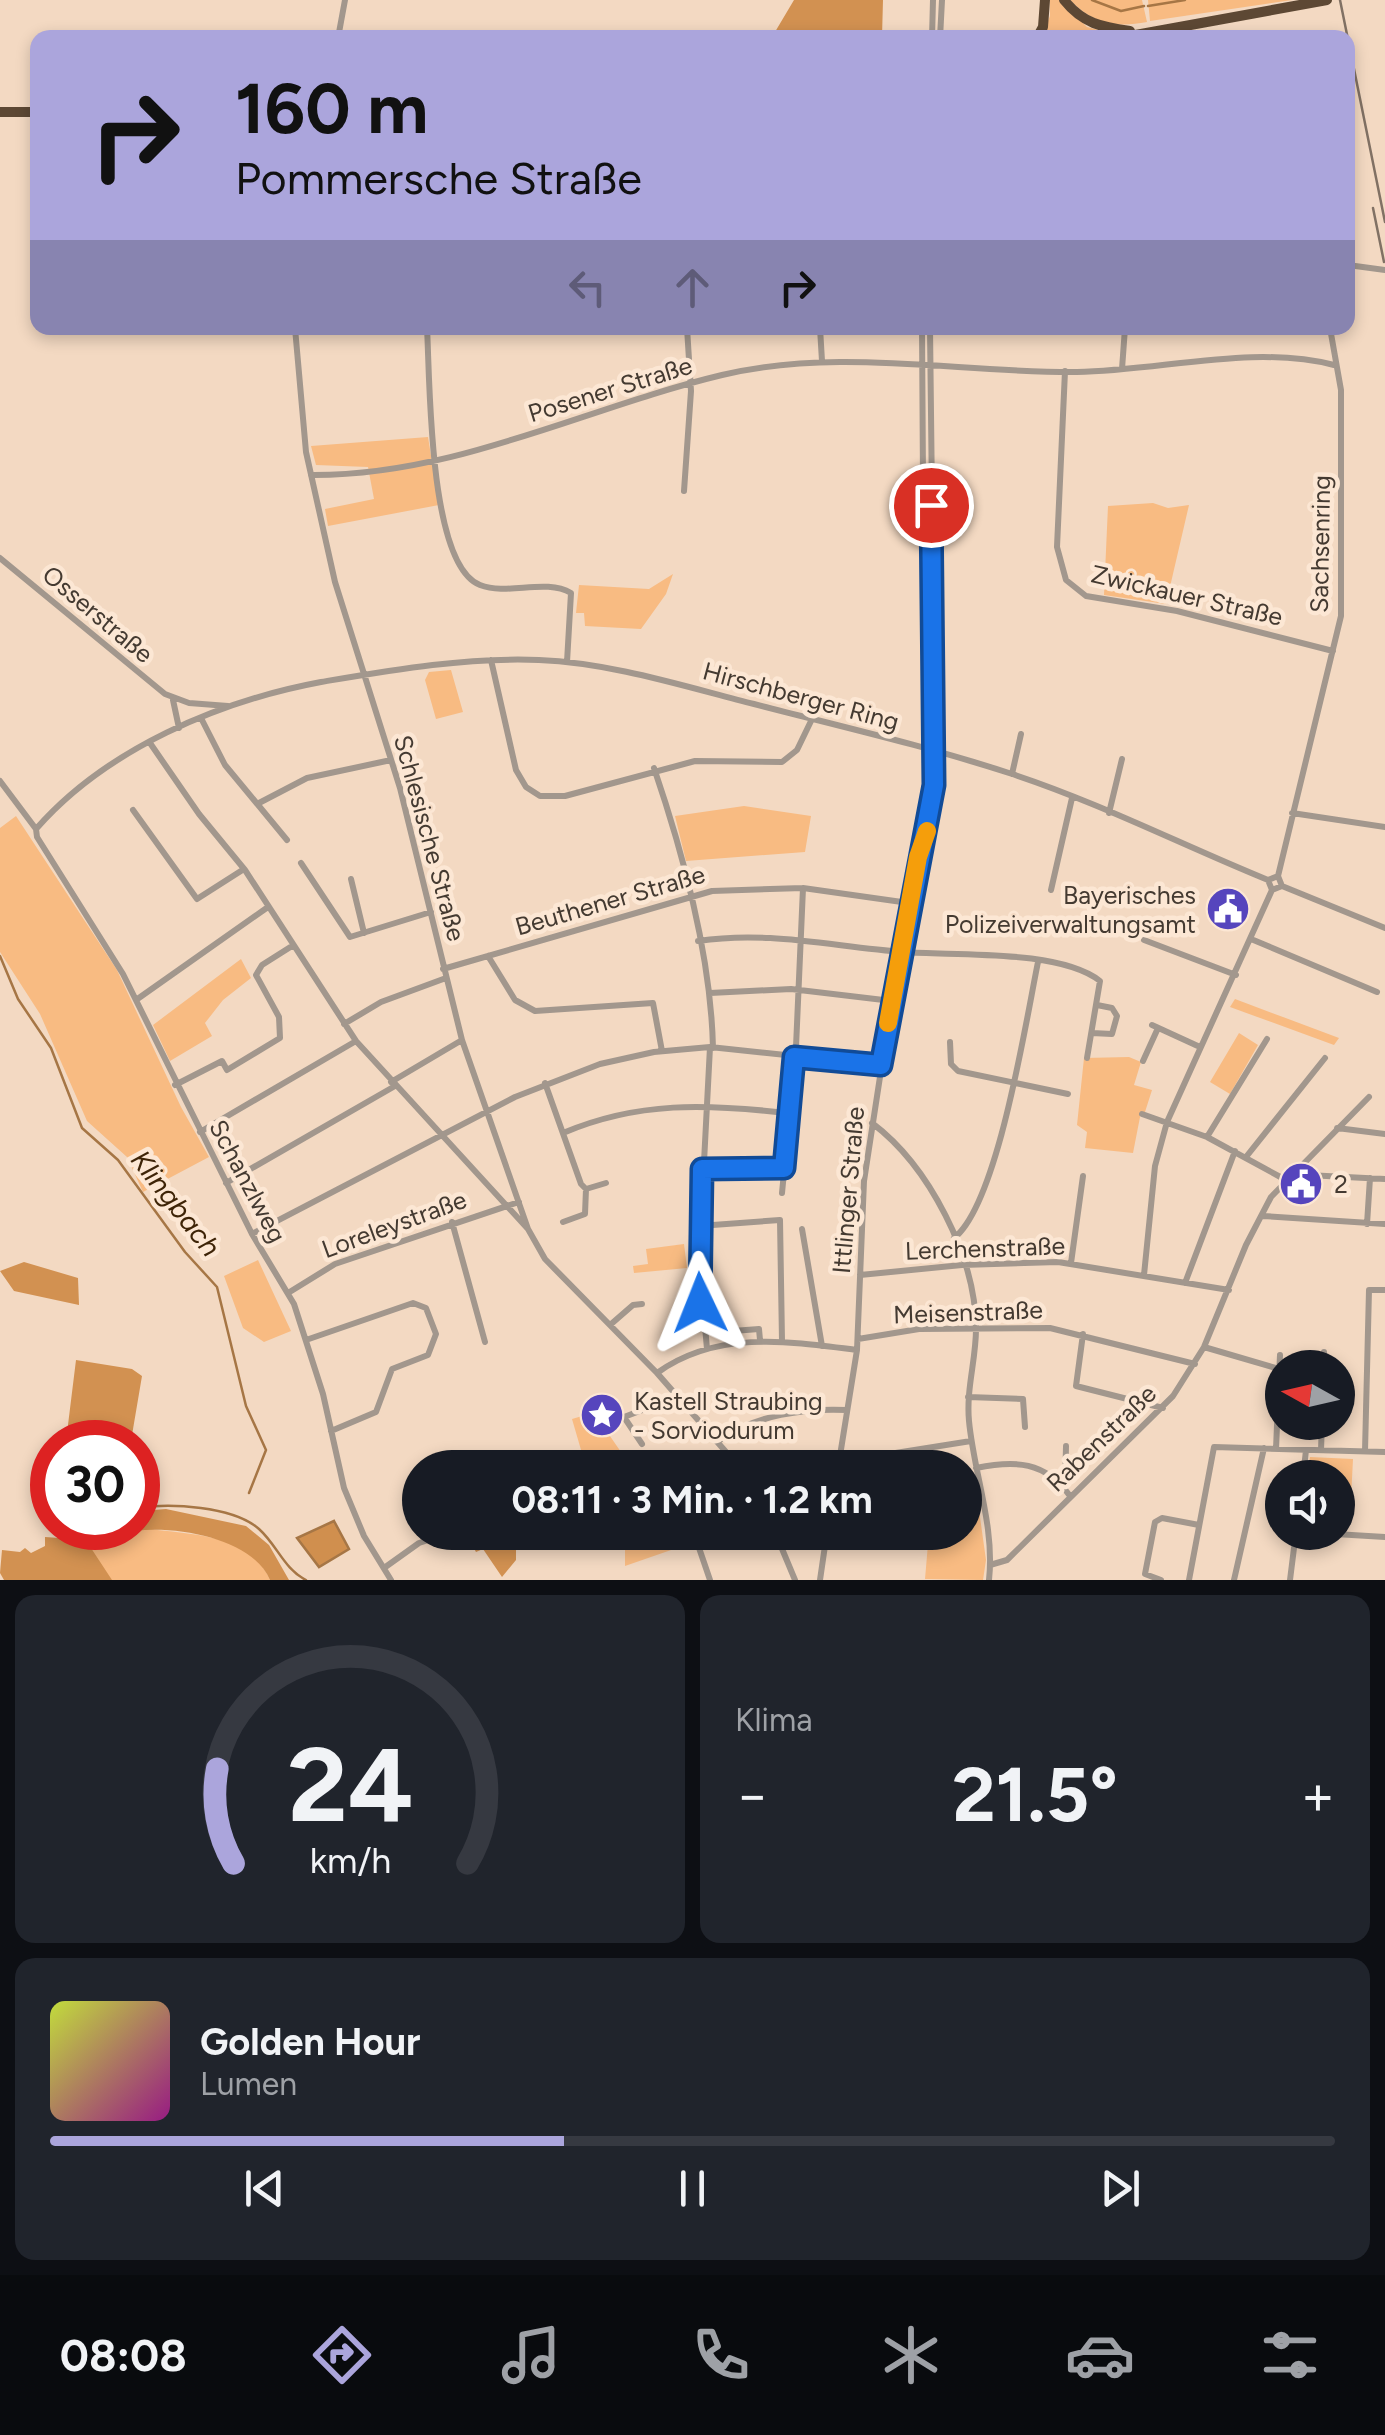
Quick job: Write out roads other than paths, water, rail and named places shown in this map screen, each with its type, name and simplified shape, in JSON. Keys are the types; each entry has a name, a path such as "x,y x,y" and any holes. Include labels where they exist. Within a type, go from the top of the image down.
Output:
{"highway":[{"path":"1041,30 1046,0"},
{"path":"1064,0 1073,12 1100,28 1116,30"},
{"path":"1158,30 1325,0"},
{"path":"0,112 30,112"}],"street":[{"path":"339,30 345,0"},
{"path":"932,30 934,0"},
{"path":"940,30 942,0"},
{"path":"1355,266 1385,270"},
{"name":"Schlesische Straße","path":"296,335 311,475 337,592 391,760 462,1040 528,1228 545,1259 726,1450"},
{"path":"427,335 434,462 455,560 464,574 487,587 558,589 571,593 567,662"},
{"path":"684,490 690,385 688,335"},
{"path":"820,335 822,360"},
{"name":"Ittlinger Straße","path":"841,1450 858,1339 862,1199 918,857 931,751 923,335"},
{"name":"Ittlinger Straße","path":"926,364 929,335"},
{"path":"1122,369 1124,335"},
{"name":"Sachsenring","path":"1278,876 1340,616 1341,390 1331,335"},
{"name":"Posener Straße","path":"311,475 434,462 690,385 756,368 822,360 1065,371 1249,358 1334,364"},
{"name":"Zwickauer Straße","path":"1065,371 1057,546 1062,572 1074,588 1092,598 1176,611 1333,651"},
{"name":"Osserstraße","path":"0,558 172,698"},
{"path":"490,660 516,770 533,793 565,796 654,768 695,760 782,762 797,750 812,718"},
{"name":"Hirschberger Ring","path":"36,829 96,778 150,743 230,706 296,687 362,675 490,660 567,662 634,674 812,718 1012,774 1268,880"},
{"path":"180,728 172,698 230,706"},
{"path":"202,718 225,765 287,840"},
{"path":"1012,774 1021,734"},
{"path":"150,743 199,814 244,869 356,1041 528,1228"},
{"path":"1108,813 1122,758"},
{"path":"259,803 307,778 391,760"},
{"path":"654,768 672,822 710,993 712,1048 700,1226 700,1303 707,1349"},
{"name":"Schanzlweg","path":"0,781 36,829 136,1000 252,1234 288,1293 306,1340 348,1500 391,1580"},
{"path":"1052,890 1072,798"},
{"path":"133,810 197,899 244,869"},
{"path":"1292,812 1385,827"},
{"path":"302,863 350,937 431,912"},
{"path":"1144,1276 1155,1166 1167,1122 1272,890 1268,880 1278,876 1282,886"},
{"path":"351,879 364,932"},
{"path":"1272,890 1282,886 1385,928"},
{"name":"Beuthener Straße","path":"344,1024 381,1002 488,956 688,895 750,887 803,888 909,903"},
{"path":"782,1193 799,990 803,888"},
{"path":"136,1000 268,907"},
{"path":"698,941 752,936 801,938 900,952 966,953 1038,962 1097,978 1097,1005 1087,1058"},
{"path":"1251,939 1377,992"},
{"path":"1144,940 1236,975"},
{"path":"175,1085 222,1061 228,1070 280,1038 279,1017 256,974 262,965 292,946"},
{"path":"488,956 515,1000 534,1011 653,1003 662,1051"},
{"path":"954,1238 976,1201 993,1160 1038,962"},
{"path":"710,993 799,990 892,1001"},
{"path":"1092,1033 1112,1034 1117,1016 1112,1008 1097,1005"},
{"path":"1143,1061 1155,1027 1200,1047"},
{"path":"1207,1138 1267,1039"},
{"path":"226,1183 462,1040"},
{"path":"200,1132 356,1041"},
{"path":"950,1042 954,1068 1068,1094"},
{"path":"252,1234 545,1083 600,1064 662,1051 712,1048 881,1065"},
{"path":"1246,1157 1325,1058"},
{"path":"545,1083 586,1189 584,1214 563,1222"},
{"name":"Rabenstraße","path":"990,1565 1007,1560 1067,1492 1163,1408 1204,1348 1239,1263 1284,1179 1369,1097"},
{"path":"563,1134 639,1109 706,1105 787,1113"},
{"path":"1142,1114 1207,1138 1284,1179"},
{"path":"872,1123 913,1161 954,1238 976,1327 968,1397 973,1450"},
{"path":"1337,1128 1385,1134"},
{"path":"1185,1282 1235,1151"},
{"path":"1296,1167 1307,1175 1385,1178"},
{"path":"702,1169 784,1168"},
{"path":"1071,1262 1083,1176"},
{"path":"1367,1224 1370,1178"},
{"path":"586,1189 606,1184"},
{"name":"Loreleystraße","path":"288,1293 335,1264 519,1202"},
{"path":"1263,1216 1385,1224"},
{"path":"700,1226 780,1220 782,1341"},
{"path":"452,1222 484,1342"},
{"path":"802,1229 822,1346"},
{"name":"Lerchenstraße","path":"860,1275 962,1264 1071,1262 1229,1290"},
{"path":"1365,1451 1369,1290 1385,1290"},
{"path":"306,1340 413,1302 426,1308 436,1334 428,1355 392,1369 376,1412 332,1430"},
{"path":"610,1324 633,1305 642,1304"},
{"name":"Meisenstraße","path":"858,1339 919,1328 1036,1328 1083,1334 1195,1364"},
{"path":"1083,1334 1076,1386 1163,1408"},
{"path":"657,1373 707,1349 734,1343 782,1341 856,1350"},
{"path":"1204,1348 1235,1360 1265,1365"},
{"path":"642,1444 624,1417 678,1396"},
{"path":"968,1397 1023,1399 1025,1426"},
{"path":"719,1440 750,1424 814,1410 848,1410"},
{"path":"1276,1440 1276,1448"},
{"path":"1321,1440 1321,1450"},
{"path":"922,1450 972,1441"},
{"name":"Rabenstraße","path":"1066,1446 1067,1492"},
{"path":"1189,1580 1214,1447 1385,1452"},
{"path":"1234,1580 1264,1448"},
{"path":"1305,1460 1306,1450"},
{"path":"982,1467 1010,1461 1027,1464 1067,1492"},
{"path":"982,1510 989,1580"},
{"path":"1162,1580 1145,1574 1155,1522 1162,1518 1199,1525"},
{"path":"1355,1535 1385,1537"},
{"path":"384,1568 409,1550"},
{"path":"700,1550 710,1580"},
{"path":"782,1550 795,1580"},
{"path":"819,1580 824,1550"},
{"path":"1290,1580 1296,1550"}],"waterway":[{"path":"1092,0 1121,11 1144,6"},
{"path":"1148,6 1185,0"},
{"name":"Klingbach","path":"0,956 18,999 51,1048 82,1128 118,1160 185,1252 217,1287 246,1406 266,1450 249,1493"},
{"path":"160,1506 201,1508 248,1521 306,1580"}],"railway":[{"path":"1340,0 1346,30"},
{"path":"1355,74 1385,222"},
{"path":"1373,208 1384,262"}],"place":[{"name":"Bayerisches Polizeiverwaltungsamt","path":"1228,909"},
{"name":"2","path":"1301,1184"},
{"name":"Kastell Straubing - Sorviodurum","path":"602,1415"}]}
